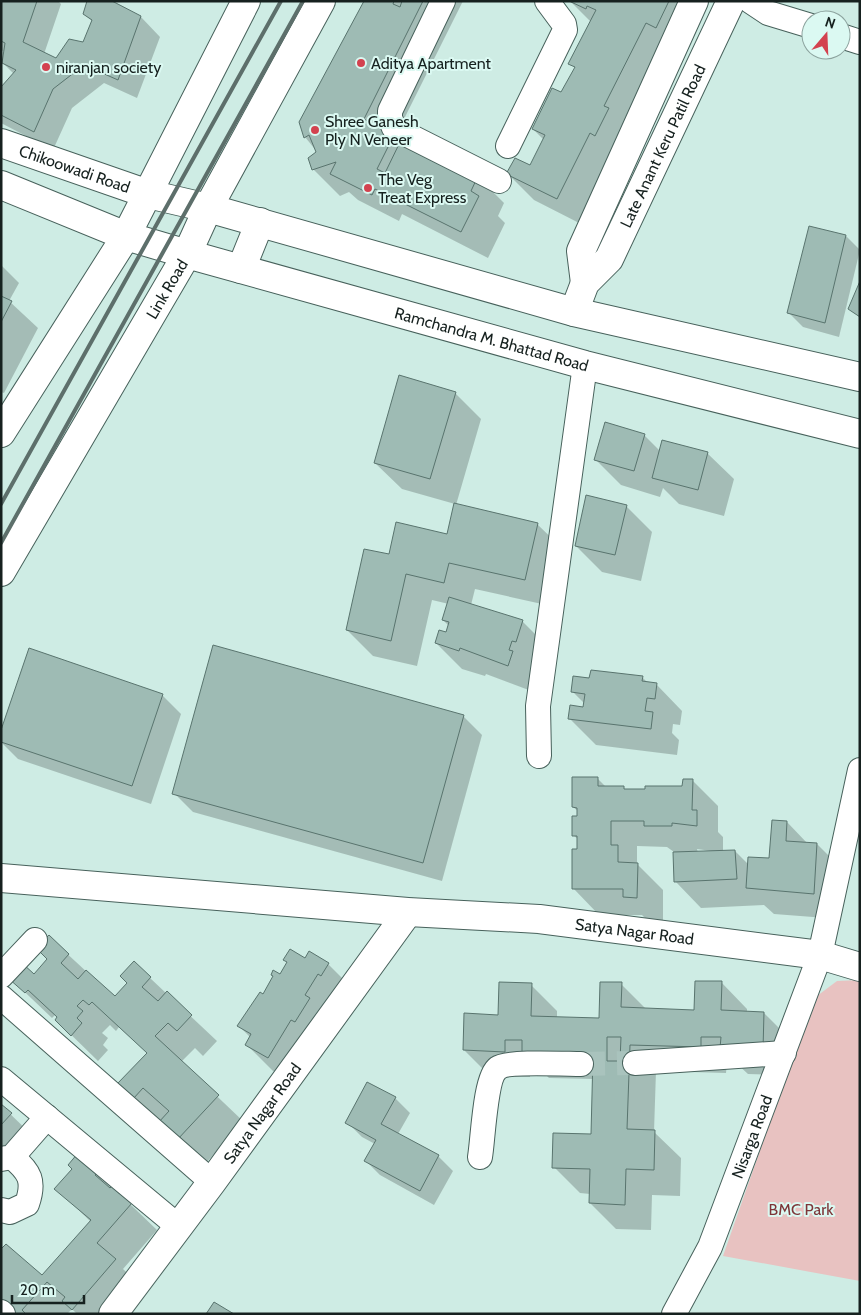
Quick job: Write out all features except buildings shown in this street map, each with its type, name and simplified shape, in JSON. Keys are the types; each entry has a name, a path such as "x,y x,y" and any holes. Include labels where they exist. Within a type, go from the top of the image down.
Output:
{"main road":[{"path":"1,432 126,236 246,1"},
{"name":"Link Road","path":"1,572 187,254 208,208 321,1"},
{"name":"Late Anant Keru Patil Road","path":"585,283 581,251 694,1"},
{"name":"Late Anant Keru Patil Road","path":"574,312 585,283 609,259 731,1"},
{"name":"Chikoowadi Road","path":"1,143 148,194"},
{"path":"1,186 126,236"},
{"path":"148,194 260,222 574,312 860,377"},
{"path":"242,269 260,222"},
{"name":"Ramchandra M. Bhattad Road","path":"126,236 585,365 860,434"},
{"name":"Satya Nagar Road","path":"1,878 408,912 539,919 820,955 860,966"},
{"name":"Satya Nagar Road","path":"113,1314 179,1227 408,912"}],"street":[{"path":"443,1 390,112 390,118 394,128 499,181"},
{"path":"508,146 564,30 564,24 547,1"},
{"path":"750,1 768,12 801,23"},
{"path":"539,756 538,706 585,365"},
{"name":"Nisarga Road","path":"674,1314 710,1247 820,955 860,770"},
{"path":"1,976 35,940"},
{"path":"1,997 212,1182"},
{"path":"635,1063 784,1053"},
{"path":"480,1157 489,1088 493,1073 498,1067 510,1064 581,1064"},
{"path":"1,1079 179,1227"},
{"path":"1,1210 10,1212 27,1204 32,1188 26,1169 7,1158 47,1117"}],"green space":[{"name":"BMC Park","path":"860,980 860,1281 723,1256 813,999 837,981"}],"tunnel":[{"path":"581,1064 635,1063"}],"railway":[{"path":"1,504 281,1"},
{"path":"1,543 303,1"}],"place":[{"name":"Aditya Apartment","path":"361,63"},
{"name":"niranjan society","path":"46,67"},
{"name":"Shree Ganesh Ply N Veneer","path":"315,130"},
{"name":"The Veg Treat Express","path":"368,188"}]}
